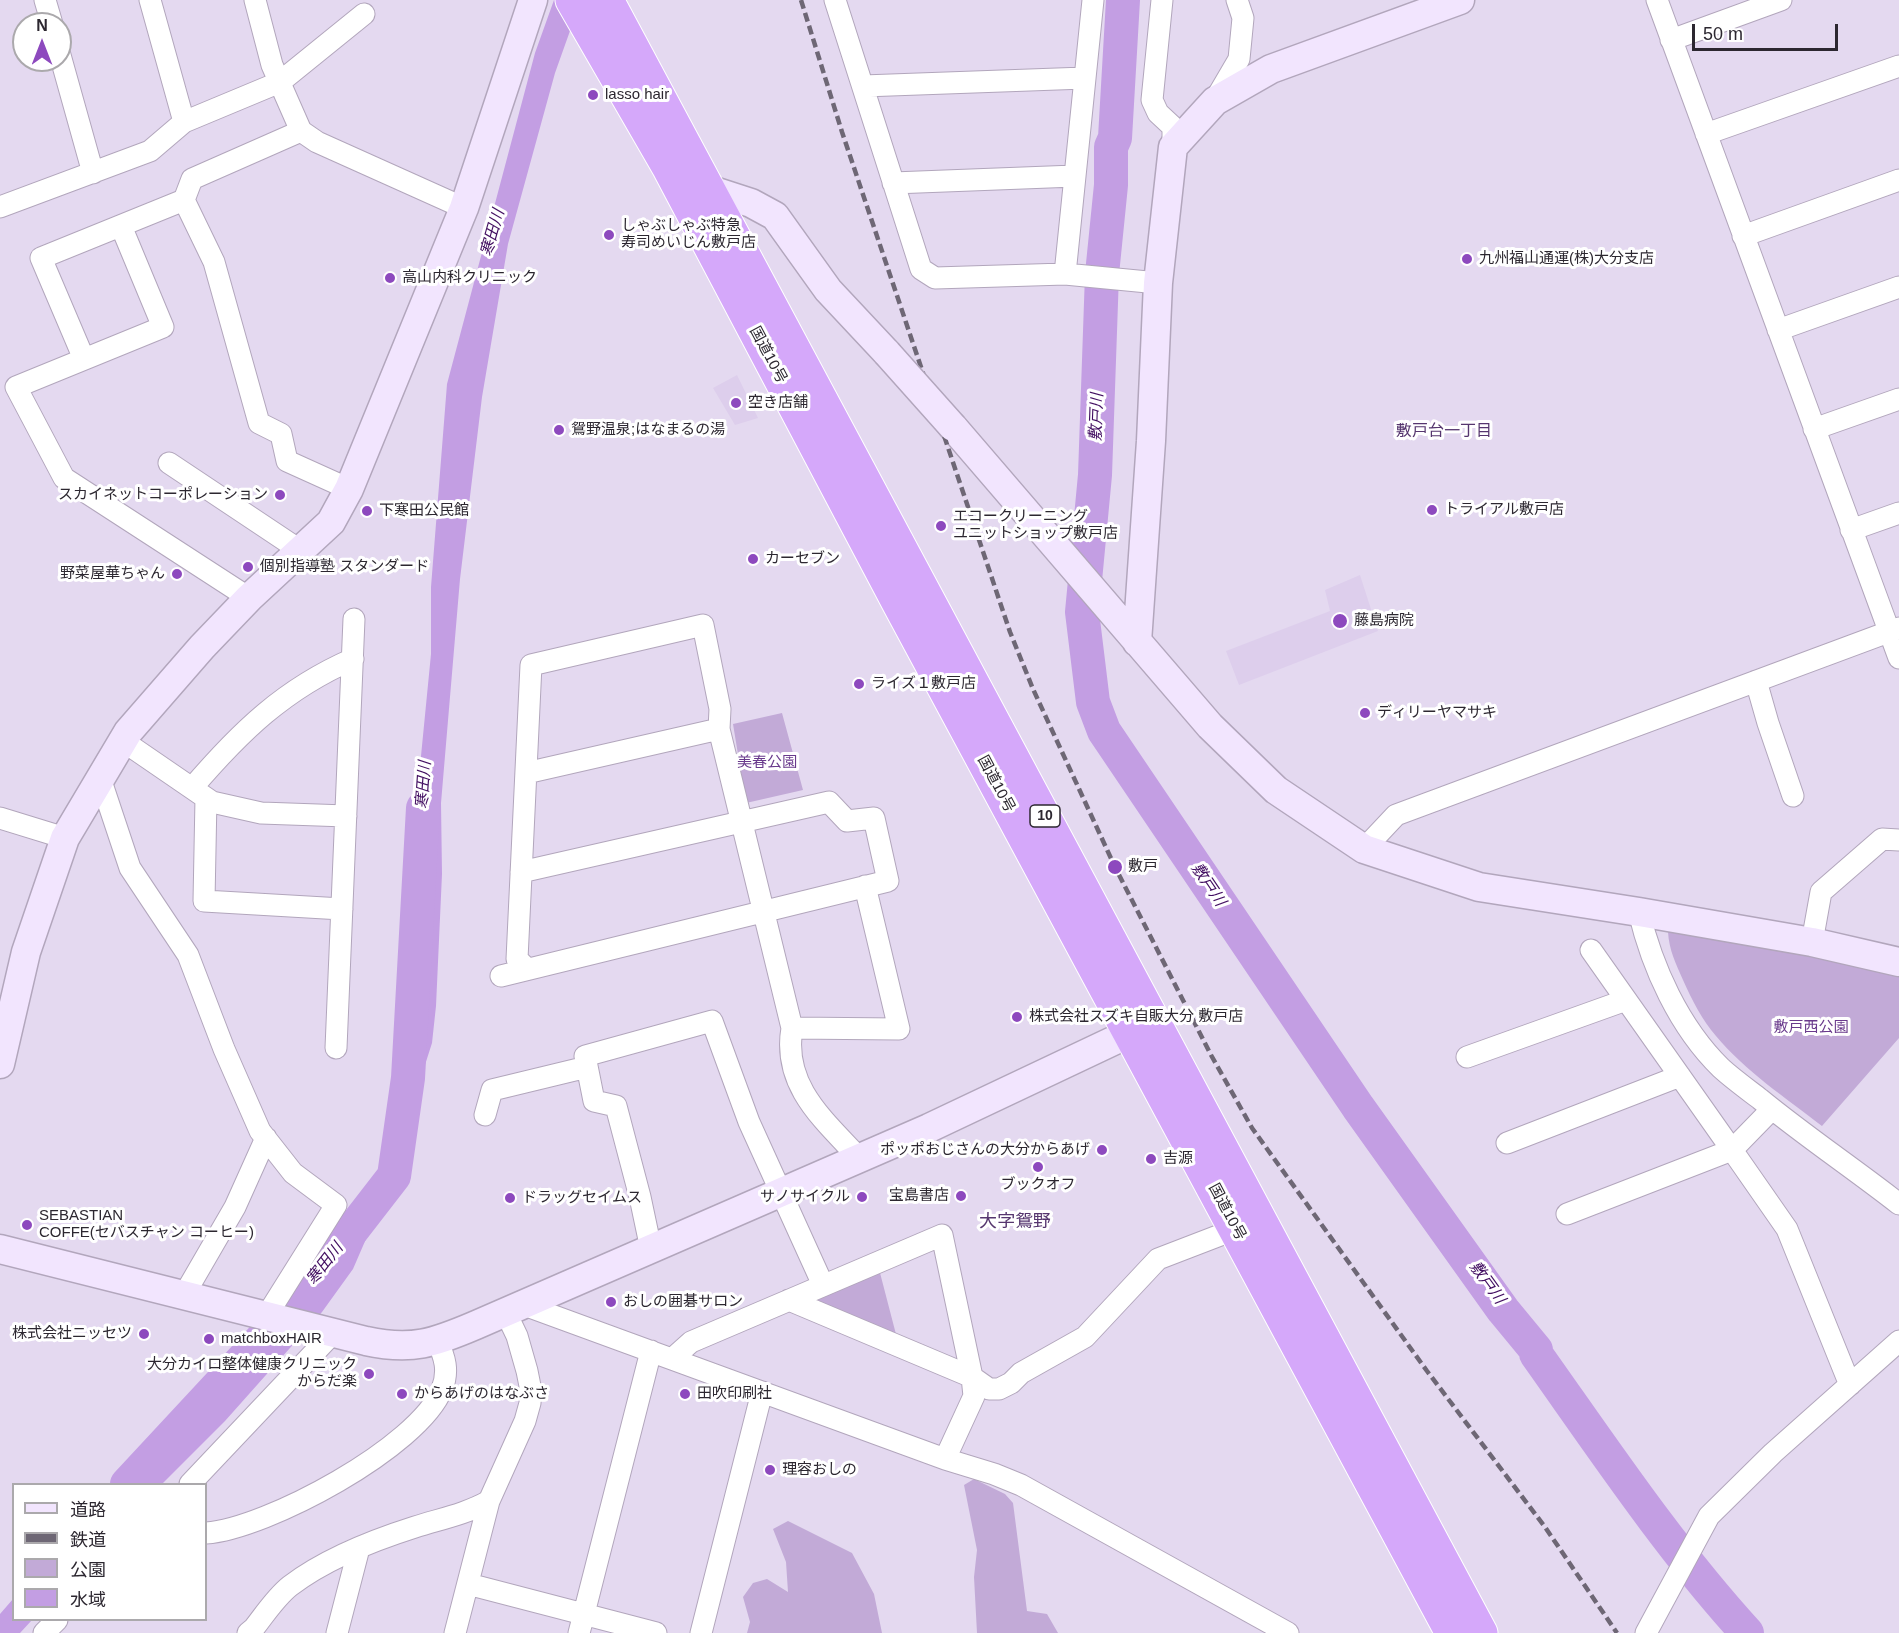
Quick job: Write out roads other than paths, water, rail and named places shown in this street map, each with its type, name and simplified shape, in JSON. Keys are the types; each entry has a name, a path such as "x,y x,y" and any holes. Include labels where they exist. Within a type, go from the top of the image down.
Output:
{"highway":[{"name":"国道10号","path":"572,0 588,28 636,83 711,190 1143,1027 1236,1229 1452,1633"},
{"name":"国道10号","path":"607,0 669,168 898,602 1143,1027 1481,1633"}],"street":[{"path":"150,0 184,122"},
{"path":"255,0 272,65 302,131 317,141 464,208"},
{"path":"0,1064 26,952 65,838 100,778 128,732 202,647 249,598 331,522 349,489 464,208 533,0"},
{"path":"835,0 921,269 935,278 1075,274 1149,282"},
{"path":"1075,274 1075,176 1093,0"},
{"path":"1137,642 1151,441 1149,282 1173,147 1173,127 1158,112 1152,100 1162,0"},
{"path":"1173,147 1215,101 1239,59 1243,18 1237,0"},
{"path":"1215,101 1271,69 1460,0"},
{"path":"1657,0 1851,530 1894,630 1899,658"},
{"path":"1671,40 1780,0"},
{"path":"0,207 150,151 184,122 280,82 364,14"},
{"path":"1706,134 1899,66"},
{"path":"65,72 93,173"},
{"path":"863,86 1085,78"},
{"path":"302,131 192,179 184,200 214,262 259,423 281,434 287,460 349,489"},
{"path":"669,168 711,190 751,203 775,216 828,290 953,427 1210,726 1275,790 1364,849 1479,887 1812,942 1899,962"},
{"path":"893,183 1075,176"},
{"path":"1743,236 1899,180"},
{"path":"84,359 41,258 184,200"},
{"path":"121,226 163,327 16,387 64,478 249,598"},
{"path":"1778,330 1899,287"},
{"path":"1814,429 1899,399"},
{"path":"169,463 301,551"},
{"path":"1851,530 1899,513"},
{"path":"336,1048 354,619"},
{"path":"527,969 517,959 531,665 703,625 720,709 719,729 792,1028 789,1058 797,1082 815,1108 860,1159"},
{"path":"1364,849 1396,815 1894,630"},
{"path":"342,909 204,901 199,793 217,758 260,716 306,682 353,659"},
{"path":"1756,681 1793,796"},
{"path":"526,773 719,729"},
{"path":"123,741 212,802 261,813 346,816"},
{"path":"100,778 130,868 188,955 224,1049 260,1131 293,1173 336,1205 267,1316"},
{"path":"501,976 888,881 874,818 847,821 829,802 521,872"},
{"path":"0,818 65,838"},
{"path":"1812,942 1821,892 1882,838 1899,840"},
{"path":"792,1028 899,1029 865,886"},
{"path":"1639,912 1646,939 1671,999 1695,1038 1721,1068 1899,1204"},
{"path":"1591,950 1787,1229 1850,1385"},
{"path":"1467,1057 1626,1000"},
{"path":"651,1249 648,1229 616,1106 594,1101 585,1056 712,1021 748,1122 823,1286"},
{"path":"0,1249 326,1332 394,1346 410,1346 437,1341 860,1159 1143,1027"},
{"path":"485,1115 492,1090 587,1067"},
{"path":"1507,1143 1680,1076"},
{"path":"1567,1214 1732,1149 1772,1109"},
{"path":"184,1295 234,1207 266,1138"},
{"path":"789,1300 972,1377 989,1389 999,1389 1011,1383 1021,1373 1085,1337 1158,1259 1236,1229"},
{"path":"672,1359 691,1342 942,1235 974,1396 945,1459"},
{"path":"515,1309 651,1351 1021,1485 1288,1633"},
{"path":"455,1633 489,1501 525,1422 531,1391 517,1336 515,1309"},
{"path":"192,1483 326,1332"},
{"path":"207,1533 241,1527 273,1514 350,1474 393,1445 425,1416 442,1390 446,1365 437,1341"},
{"path":"1646,1633 1709,1516 1765,1461 1899,1341"},
{"path":"581,1624 651,1351"},
{"path":"701,1633 762,1392"},
{"path":"248,1633 290,1586 359,1548 489,1501"},
{"path":"337,1633 359,1548"},
{"path":"468,1584 581,1624 656,1633"},
{"path":"44,1633 56,1621"}],"water":[{"path":"554,0 581,0 555,73 508,244 482,397 460,579 441,803 442,874 436,1006 432,1043 408,1118 395,1191 391,1203 369,1232 353,1269 322,1312 225,1421 163,1483 122,1483 268,1336 320,1279 329,1275 347,1257 383,1198 420,1043 426,998 431,911 416,837 416,807 431,654 431,587 447,384 535,53"},
{"path":"12,1600 12,1621 31,1621 20,1633 0,1633 0,1614"}],"waterway":[{"name":"敷戸川","path":"1123,0 1115,138 1111,147 1111,185 1102,274 1095,475 1082,612 1093,702 1104,731 1358,1107 1503,1310 1536,1350 1536,1354 1637,1497 1691,1567 1747,1633"},
{"name":"寒田川","path":"128,1483 298,1300 394,1176 408,1078 423,808"}],"railway":[{"path":"801,0 842,132 1010,632 1033,689 1115,867 1211,1055 1252,1128 1427,1371 1545,1527 1617,1633"}],"place":[{"name":"lasso hair","path":"593,95"},
{"name":"しゃぶしゃぶ特急 寿司めいじん敷戸店","path":"609,235"},
{"name":"九州福山通運(株)大分支店","path":"1467,259"},
{"name":"高山内科クリニック","path":"390,278"},
{"name":"空き店舗","path":"736,403"},
{"name":"鴛野温泉;はなまるの湯","path":"559,430"},
{"name":"スカイネットコーポレーション","path":"280,495"},
{"name":"トライアル敷戸店","path":"1432,510"},
{"name":"下寒田公民館","path":"367,511"},
{"name":"エコークリーニング ユニットショップ敷戸店","path":"941,526"},
{"name":"カーセブン","path":"753,559"},
{"name":"個別指導塾 スタンダード","path":"248,567"},
{"name":"野菜屋華ちゃん","path":"177,574"},
{"name":"藤島病院","path":"1340,621"},
{"name":"ライズ１敷戸店","path":"859,684"},
{"name":"ディリーヤマサキ","path":"1365,713"},
{"name":"敷戸","path":"1115,867"},
{"name":"株式会社スズキ自販大分 敷戸店","path":"1017,1017"},
{"name":"ポッポおじさんの大分からあげ","path":"1102,1150"},
{"name":"吉源","path":"1151,1159"},
{"name":"ブックオフ","path":"1038,1167"},
{"name":"宝島書店","path":"961,1196"},
{"name":"サノサイクル","path":"862,1197"},
{"name":"ドラッグセイムス","path":"510,1198"},
{"name":"SEBASTIAN COFFE(セバスチャン コーヒー)","path":"27,1225"},
{"name":"おしの囲碁サロン","path":"611,1302"},
{"name":"株式会社ニッセツ","path":"144,1334"},
{"name":"matchboxHAIR","path":"209,1339"},
{"name":"大分カイロ整体健康クリニック からだ楽","path":"369,1374"},
{"name":"からあげのはなぶさ","path":"402,1394"},
{"name":"田吹印刷社","path":"685,1394"},
{"name":"理容おしの","path":"770,1470"}],"district":[{"name":"敷戸台一丁目","path":"1444,432"},
{"name":"大字鴛野","path":"1015,1222"}],"park label":[{"name":"美春公園","path":"767,763"},
{"name":"敷戸西公園","path":"1811,1028"}]}
